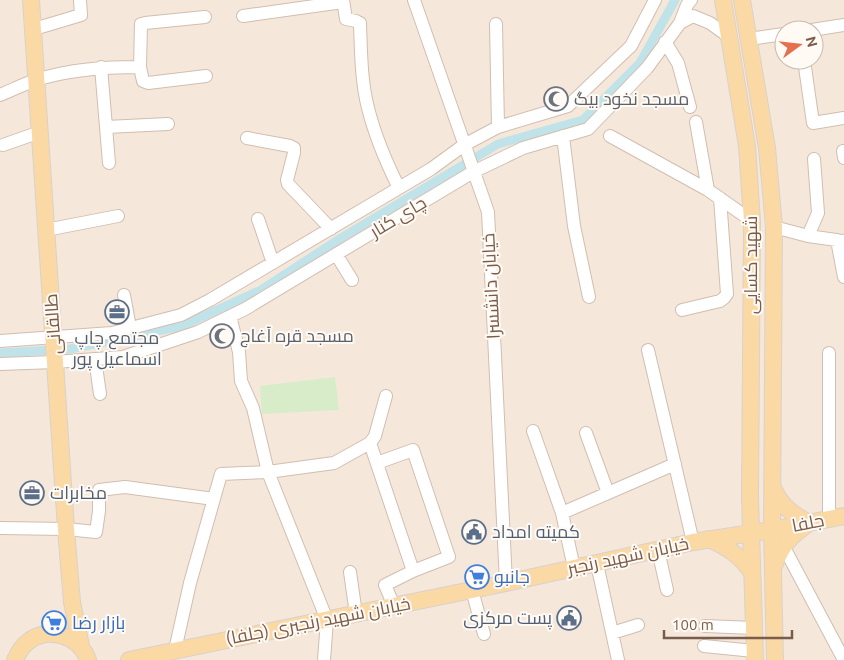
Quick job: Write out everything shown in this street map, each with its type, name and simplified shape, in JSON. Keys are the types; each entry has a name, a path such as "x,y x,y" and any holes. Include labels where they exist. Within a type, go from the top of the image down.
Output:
{"main road":[{"name":"طالقانی","path":"31,0 66,529 72,602 84,653"},
{"name":"شهید کسایی","path":"722,0 747,146 752,221 750,497 754,656"},
{"name":"شهید کسایی","path":"742,0 767,148 774,227 772,571 775,660"},
{"path":"750,422 753,429 760,432 767,431 773,426"},
{"path":"772,486 785,508 809,523 786,542 779,552 772,571"},
{"path":"701,541 729,530 738,522 744,514 750,497"},
{"name":"جلفا","path":"751,533 840,518"},
{"name":"خیابان شهید رنجبر","path":"506,583 701,541 751,533"},
{"path":"701,541 730,550 740,558 752,573"},
{"name":"خیابان شهید رنجبری (جلفا)","path":"129,660 169,654 506,583"},
{"path":"14,660 28,642 37,636 48,634 59,634 71,639 84,653"}],"street":[{"path":"34,29 81,15 80,0"},
{"name":"خیابان دانشسرا","path":"414,0 488,212 506,583"},
{"name":"چای کنار","path":"0,341 112,333 182,314 331,229 431,169 464,145 498,127 568,106 631,46 655,0"},
{"name":"چای کنار","path":"0,364 123,357 198,332 245,309 473,172 523,148 588,129 647,68 680,23 691,0"},
{"path":"243,16 344,1 346,19 360,23 362,69 367,106 383,153 399,188"},
{"path":"680,23 693,16 710,23 728,36"},
{"path":"205,17 141,24 140,67 143,81 148,83 206,76"},
{"path":"496,24 498,127"},
{"path":"824,28 844,25"},
{"path":"749,39 774,35"},
{"path":"665,42 678,63 690,107"},
{"path":"0,95 36,80 101,67 140,67"},
{"path":"101,67 109,163"},
{"path":"805,70 813,123 844,118"},
{"path":"696,122 708,190"},
{"path":"106,127 168,124"},
{"path":"3,145 40,132"},
{"path":"563,136 574,226 589,297"},
{"path":"610,136 708,190 752,221"},
{"path":"247,138 294,148 287,180 288,184 331,229"},
{"path":"808,236 818,213 814,159"},
{"path":"682,310 720,301 727,294 720,198"},
{"path":"46,230 118,216"},
{"path":"258,219 273,263"},
{"path":"774,227 808,236 841,241 844,277"},
{"path":"336,254 352,280"},
{"path":"124,295 130,328"},
{"path":"230,316 239,352 241,381 253,408 268,472 327,620 324,660"},
{"path":"648,350 675,464 701,541"},
{"path":"829,353 840,518"},
{"path":"95,359 100,394"},
{"path":"169,654 222,474 268,472 334,463 370,443 375,436 386,396"},
{"path":"533,431 562,513 574,568"},
{"path":"586,433 608,493"},
{"path":"370,443 413,571"},
{"path":"377,463 413,450 449,557 413,571 385,585 394,606"},
{"path":"562,513 675,464"},
{"path":"0,528 66,529 96,532 99,490 126,487 214,499"},
{"path":"658,550 668,590"},
{"path":"787,553 844,660"},
{"path":"596,564 618,660"},
{"path":"350,572 356,614"},
{"path":"472,590 484,634"},
{"path":"612,633 638,625"},
{"path":"705,626 754,628"},
{"path":"704,646 754,656"}],"shaded area":[{"path":"0,0 844,0 844,660 0,660"}],"green space":[{"path":"335,377 339,410 262,414 260,386"}],"waterway":[{"path":"0,353 70,349 182,326 261,290 341,238 498,144 583,120 640,63 675,0"}],"place":[{"name":"مسجد نخود‌ بیگ","path":"556,99"},
{"name":"مجتمع چاپ اسماعیل پور","path":"117,312"},
{"name":"مسجد قره آغاج","path":"222,336"},
{"name":"مخابرات","path":"32,493"},
{"name":"کمیته امداد","path":"474,532"},
{"name":"جانبو","path":"477,577"},
{"name":"پست مرکزی","path":"569,618"},
{"name":"بازار رضا","path":"54,623"}]}
